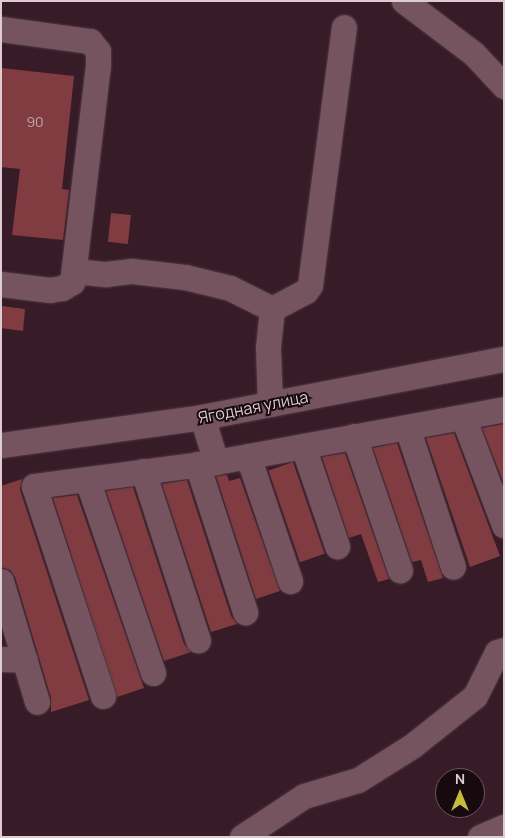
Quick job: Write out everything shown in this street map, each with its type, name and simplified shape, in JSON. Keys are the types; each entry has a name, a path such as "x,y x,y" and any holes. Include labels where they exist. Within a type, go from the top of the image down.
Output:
{"street":[{"path":"404,1 474,54 504,86"},
{"path":"272,309 306,291 310,285 344,27"},
{"path":"1,29 77,37 90,41 98,51 75,271 72,282 62,288 1,284"},
{"path":"75,271 106,274 132,271 185,277 230,288 272,309"},
{"path":"270,404 268,348 272,309"},
{"name":"Ягодная улица","path":"1,445 202,417 504,359"},
{"path":"103,696 34,486 207,463 504,409"},
{"path":"202,417 207,463 245,612"},
{"path":"463,417 504,525"},
{"path":"407,427 453,567"},
{"path":"354,436 400,570"},
{"path":"303,446 337,546"},
{"path":"248,456 290,581"},
{"path":"143,472 198,640"},
{"path":"88,479 153,673"},
{"path":"1,581 13,660 37,702"},
{"path":"242,837 304,796 358,780 412,746 475,696 497,652 504,650"},
{"path":"480,837 504,827"}],"building":[{"path":"1,68 74,76 62,189 69,190 63,240 12,235 20,169 1,167"},
{"path":"111,213 131,215 128,244 108,242"},
{"path":"1,306 25,309 23,331 1,328"},
{"path":"504,424 504,484 482,428"},
{"path":"454,433 500,556 470,567 426,438"},
{"path":"397,443 443,578 428,582 421,560 412,562 373,448"},
{"path":"345,453 389,579 378,582 361,534 349,538 322,457"},
{"path":"293,462 325,554 300,562 268,470"},
{"path":"227,475 229,481 240,478 280,591 256,599 216,476"},
{"path":"22,479 20,490 89,700 51,712 51,698 15,577 10,570 1,567 1,486"},
{"path":"187,480 231,616 237,624 211,632 162,484"},
{"path":"133,487 184,644 191,652 164,661 106,491"},
{"path":"77,495 144,688 117,697 53,498"}]}
